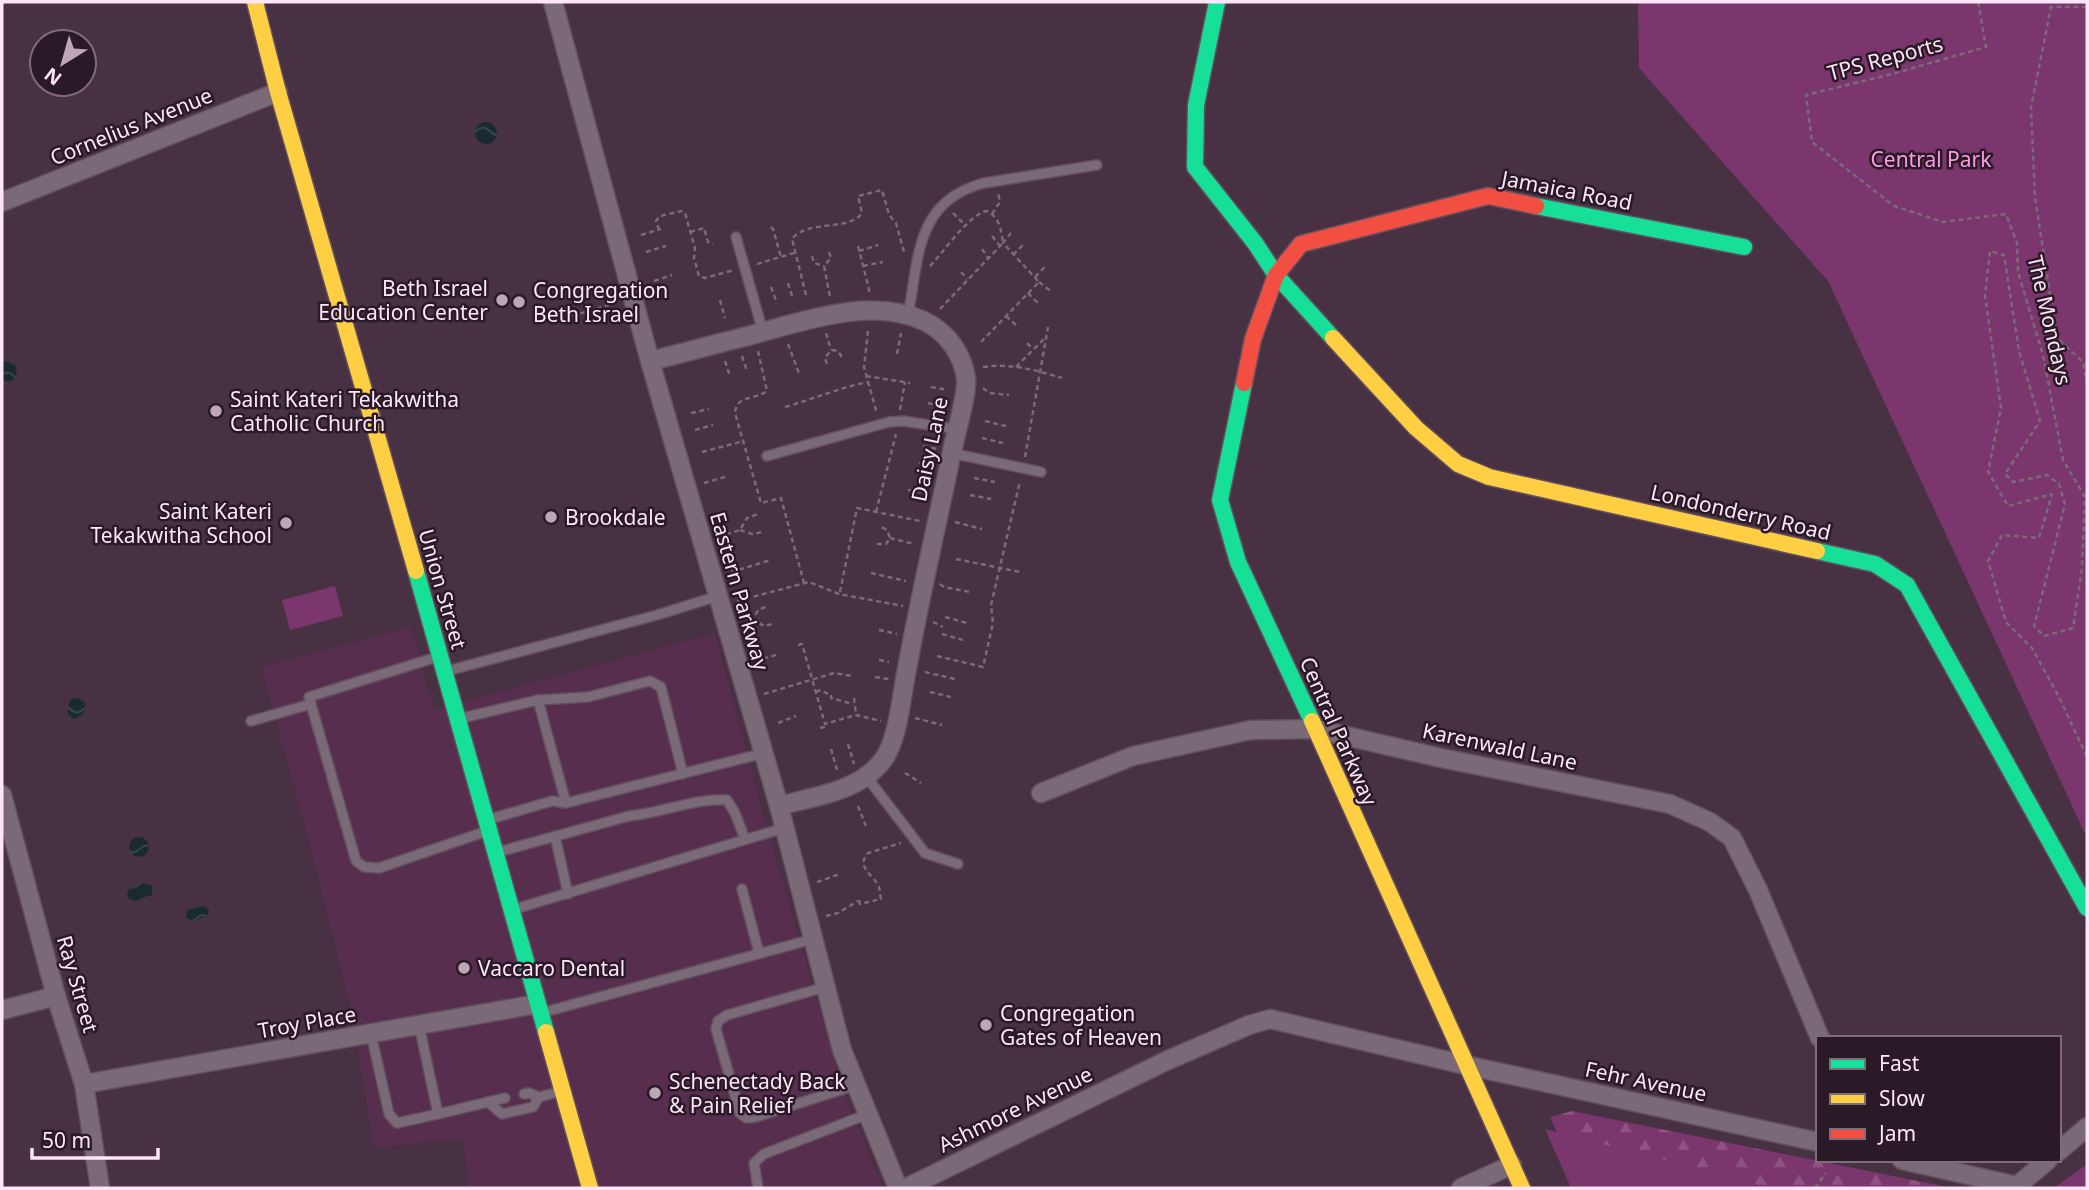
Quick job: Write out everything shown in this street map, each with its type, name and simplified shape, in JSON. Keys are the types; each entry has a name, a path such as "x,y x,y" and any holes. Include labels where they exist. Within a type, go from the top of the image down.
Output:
{"street":[{"name":"Union Street","path":"255,2 278,92 590,1188"},
{"name":"Eastern Parkway","path":"555,2 650,361 779,806 842,1050 898,1188"},
{"name":"Londonderry Road","path":"1217,2 1196,105 1195,167 1255,243 1276,275 1416,428 1458,464 1489,477 1875,564 1907,585 2087,908"},
{"name":"Cornelius Avenue","path":"2,202 278,92"},
{"name":"Jamaica Road","path":"1276,275 1301,244 1488,196 1744,247"},
{"name":"Central Parkway","path":"1276,275 1253,339 1220,500 1238,562 1522,1188"},
{"path":"650,361 825,317 879,312 912,318"},
{"name":"Daisy Lane","path":"779,806 860,782 860,770 888,753 900,705 901,661 919,610 938,517 944,451 957,429 965,374 950,340 937,328 912,318"},
{"name":"Karenwald Lane","path":"1041,793 1133,756 1251,730 1316,729 1441,758 1670,804 1710,822 1732,838 1758,890 1819,1036"},
{"name":"Ray Street","path":"2,795 56,996 84,1084 100,1188"},
{"path":"2,1010 56,996"},
{"name":"Troy Place","path":"84,1084 419,1025 539,1008"},
{"name":"Ashmore Avenue","path":"906,1188 1166,1061 1248,1025 1270,1019 1465,1065"},
{"name":"Fehr Avenue","path":"1465,1065 1816,1142"},
{"path":"2061,1149 2087,1127"},
{"path":"1911,1162 2022,1187 2046,1162"},
{"path":"1461,1188 1511,1165"}],"lane":[{"path":"912,318 917,267 928,222 944,204 966,188 1097,165"},
{"path":"736,237 763,332"},
{"path":"767,456 880,424 898,422 957,429"},
{"path":"944,451 1041,472"},
{"path":"720,601 309,697 356,861 364,867 379,867 552,801 566,803 764,753"},
{"path":"458,719 538,700 588,698 650,681 661,687 683,774"},
{"path":"538,700 566,803"},
{"path":"251,721 311,704"},
{"path":"860,770 925,853 958,864"},
{"path":"495,852 629,816 710,799 727,800 745,839"},
{"path":"511,910 784,828"},
{"path":"555,836 568,894"},
{"path":"742,889 760,953"},
{"path":"539,1008 813,939"},
{"path":"825,987 727,1015 718,1021 716,1029 740,1113 746,1118 756,1117 856,1084"},
{"path":"419,1025 438,1114"},
{"path":"371,1034 389,1114 397,1123 505,1098"},
{"path":"524,1094 539,1097 563,1091"},
{"path":"488,1102 502,1114 533,1107 539,1097"},
{"path":"758,1188 754,1163 764,1154 868,1114"}],"path":[{"name":"TPS Reports","path":"1978,2 1986,47 1892,75 1806,95 1812,142 1894,206 1943,222 2007,214"},
{"path":"2087,7 2051,7 2031,107 2035,198 2057,338 2083,362 2087,384"},
{"path":"992,214 1000,202 997,181"},
{"path":"806,295 792,239 795,234 821,226 856,220 862,213 858,196 882,190 888,215 896,223 907,260 917,267 926,270 965,225 981,211 992,214 1001,227 1001,245"},
{"path":"944,204 965,225"},
{"path":"641,235 660,229 658,218 677,211 685,214 695,248 695,264 701,278 761,265 794,253"},
{"name":"The Mondays","path":"2007,214 2017,243 2018,272 2043,355 2063,460 2085,497 2082,568 2073,628 2044,636 2034,626 2065,504 2059,484 2047,475 2013,482 2005,474 2040,421 2019,351 2004,255 1990,251 1984,296 2001,408 1988,472 2008,506 2052,494 2039,538 2002,535 1989,561 2006,622 2032,648 2087,757"},
{"path":"771,227 784,258"},
{"path":"690,232 704,228 708,242 713,244"},
{"path":"897,354 912,318 939,312 941,306 1011,233"},
{"path":"992,236 1052,292"},
{"path":"859,251 878,245"},
{"path":"1013,255 1023,245"},
{"path":"646,252 666,246"},
{"path":"858,246 869,289 868,298 858,312"},
{"path":"982,249 988,258"},
{"path":"824,266 831,258 828,252"},
{"path":"812,256 814,263 824,266"},
{"path":"863,266 883,262"},
{"path":"824,266 831,297 825,317"},
{"path":"1034,278 1045,267"},
{"path":"961,272 967,279"},
{"path":"653,281 672,275"},
{"path":"981,342 1039,282"},
{"path":"788,283 793,299"},
{"path":"771,287 777,303"},
{"path":"1028,293 1040,304"},
{"path":"572,316 633,298"},
{"path":"720,300 724,318"},
{"path":"1006,316 1016,325"},
{"path":"937,656 983,667 993,623 991,605 1032,422 1048,327"},
{"path":"868,331 864,367 880,424"},
{"path":"1016,366 1046,337"},
{"path":"788,344 800,376"},
{"path":"1027,344 1033,349"},
{"path":"827,364 826,354 831,350 838,351 843,359"},
{"path":"741,356 747,371"},
{"path":"725,361 730,376"},
{"path":"965,374 996,365 1016,366 1062,378"},
{"path":"886,379 887,373"},
{"path":"895,381 896,374"},
{"path":"965,374 990,393 1009,395"},
{"path":"866,376 908,383 876,512"},
{"path":"785,407 820,398 843,387 868,382"},
{"path":"931,387 948,390"},
{"path":"755,391 757,397"},
{"path":"928,403 945,408"},
{"path":"691,413 709,409"},
{"path":"985,421 1006,426"},
{"path":"695,430 713,425"},
{"path":"982,438 1003,443"},
{"path":"702,452 744,440"},
{"path":"923,446 944,451"},
{"path":"687,488 728,476"},
{"path":"974,478 995,481"},
{"path":"883,481 889,482"},
{"path":"880,489 887,491"},
{"path":"970,495 991,499"},
{"path":"839,593 857,508 938,517 982,529"},
{"path":"740,530 747,518 758,514"},
{"path":"855,517 861,519"},
{"path":"881,527 887,530 890,538"},
{"path":"725,534 740,530 752,534 763,532"},
{"path":"890,538 932,548"},
{"path":"877,544 886,544 890,538"},
{"path":"849,543 856,544"},
{"path":"956,559 1020,572"},
{"path":"713,576 771,560"},
{"path":"845,564 852,565"},
{"path":"844,572 850,573"},
{"path":"871,573 925,579 944,587 970,592"},
{"path":"720,601 809,582 839,593 919,610"},
{"path":"768,606 758,610 756,614 759,623 764,626 773,624"},
{"path":"945,617 967,623"},
{"path":"729,632 759,623"},
{"path":"942,635 963,640"},
{"path":"798,645 802,644 825,723"},
{"path":"738,666 779,654"},
{"path":"879,660 901,661 926,673 955,679"},
{"path":"748,699 834,673 852,676"},
{"path":"875,677 890,680"},
{"path":"816,692 821,690 853,704"},
{"path":"930,692 951,696"},
{"path":"854,698 856,715"},
{"path":"900,705 916,719 942,724"},
{"path":"814,708 820,706"},
{"path":"817,716 822,714"},
{"path":"820,728 824,727 825,723 856,715 881,721"},
{"path":"778,723 796,716"},
{"path":"848,744 860,770"},
{"path":"831,749 837,771"},
{"path":"905,773 921,783"},
{"path":"858,806 866,826"},
{"path":"808,921 838,913 860,900 860,904 881,899 878,886 866,873 864,856 900,844 911,834"},
{"path":"875,845 876,850"},
{"path":"866,848 868,853"},
{"path":"859,865 864,864"},
{"path":"861,874 866,873"},
{"path":"799,887 840,874"},
{"path":"1815,1188 1826,1173"}],"shaded area":[{"path":"411,627 434,710 715,633 764,818 838,1072 848,1104 883,1188 469,1188 463,1138 374,1148 353,1019 307,834 261,667"}],"green space":[{"name":"Central Park","path":"1638,2 2087,2 2087,838 1828,281 1639,68"},
{"path":"335,586 343,616 290,630 282,600"},
{"path":"1572,1111 1952,1188 1582,1188 1550,1117"},
{"path":"1545,1129 1771,1188 1571,1188"},
{"path":"2087,1164 2087,1188 2054,1188"}],"water":[{"path":"486,122 494,125 497,133 494,141 486,144 478,141 475,133 478,125"},
{"path":"6,361 15,365 17,374 12,381 2,381 2,363"},
{"path":"78,698 84,702 86,708 82,715 74,719 68,715 68,706 71,699"},
{"path":"135,837 143,837 149,847 143,857 135,857 129,851 129,843"},
{"path":"144,883 152,886 152,895 135,901 129,899 129,889"},
{"path":"203,906 209,910 208,916 193,921 186,918 187,910"}],"traffic: fast":[{"path":"1217,2 1196,105 1195,167 1255,243 1276,275 1333,338"},
{"path":"1536,206 1744,247"},
{"path":"1244,383 1220,500 1238,562 1312,721"},
{"path":"1817,551 1875,564 1907,585 2087,908"},
{"path":"416,571 546,1032"}],"traffic: slow":[{"path":"255,2 278,92 416,571"},
{"path":"1333,338 1416,428 1458,464 1489,477 1817,551"},
{"path":"1312,721 1522,1188"},
{"path":"546,1032 590,1188"}],"traffic: jam":[{"path":"1244,383 1253,339 1276,275 1301,244 1488,196 1536,206"}],"place":[{"name":"Beth Israel Education Center","path":"502,300"},
{"name":"Congregation Beth Israel","path":"519,302"},
{"name":"Saint Kateri Tekakwitha Catholic Church","path":"216,411"},
{"name":"Brookdale","path":"551,517"},
{"name":"Saint Kateri Tekakwitha School","path":"286,523"},
{"name":"Vaccaro Dental","path":"464,968"},
{"name":"Congregation Gates of Heaven","path":"986,1025"},
{"name":"Schenectady Back & Pain Relief","path":"655,1093"}]}
